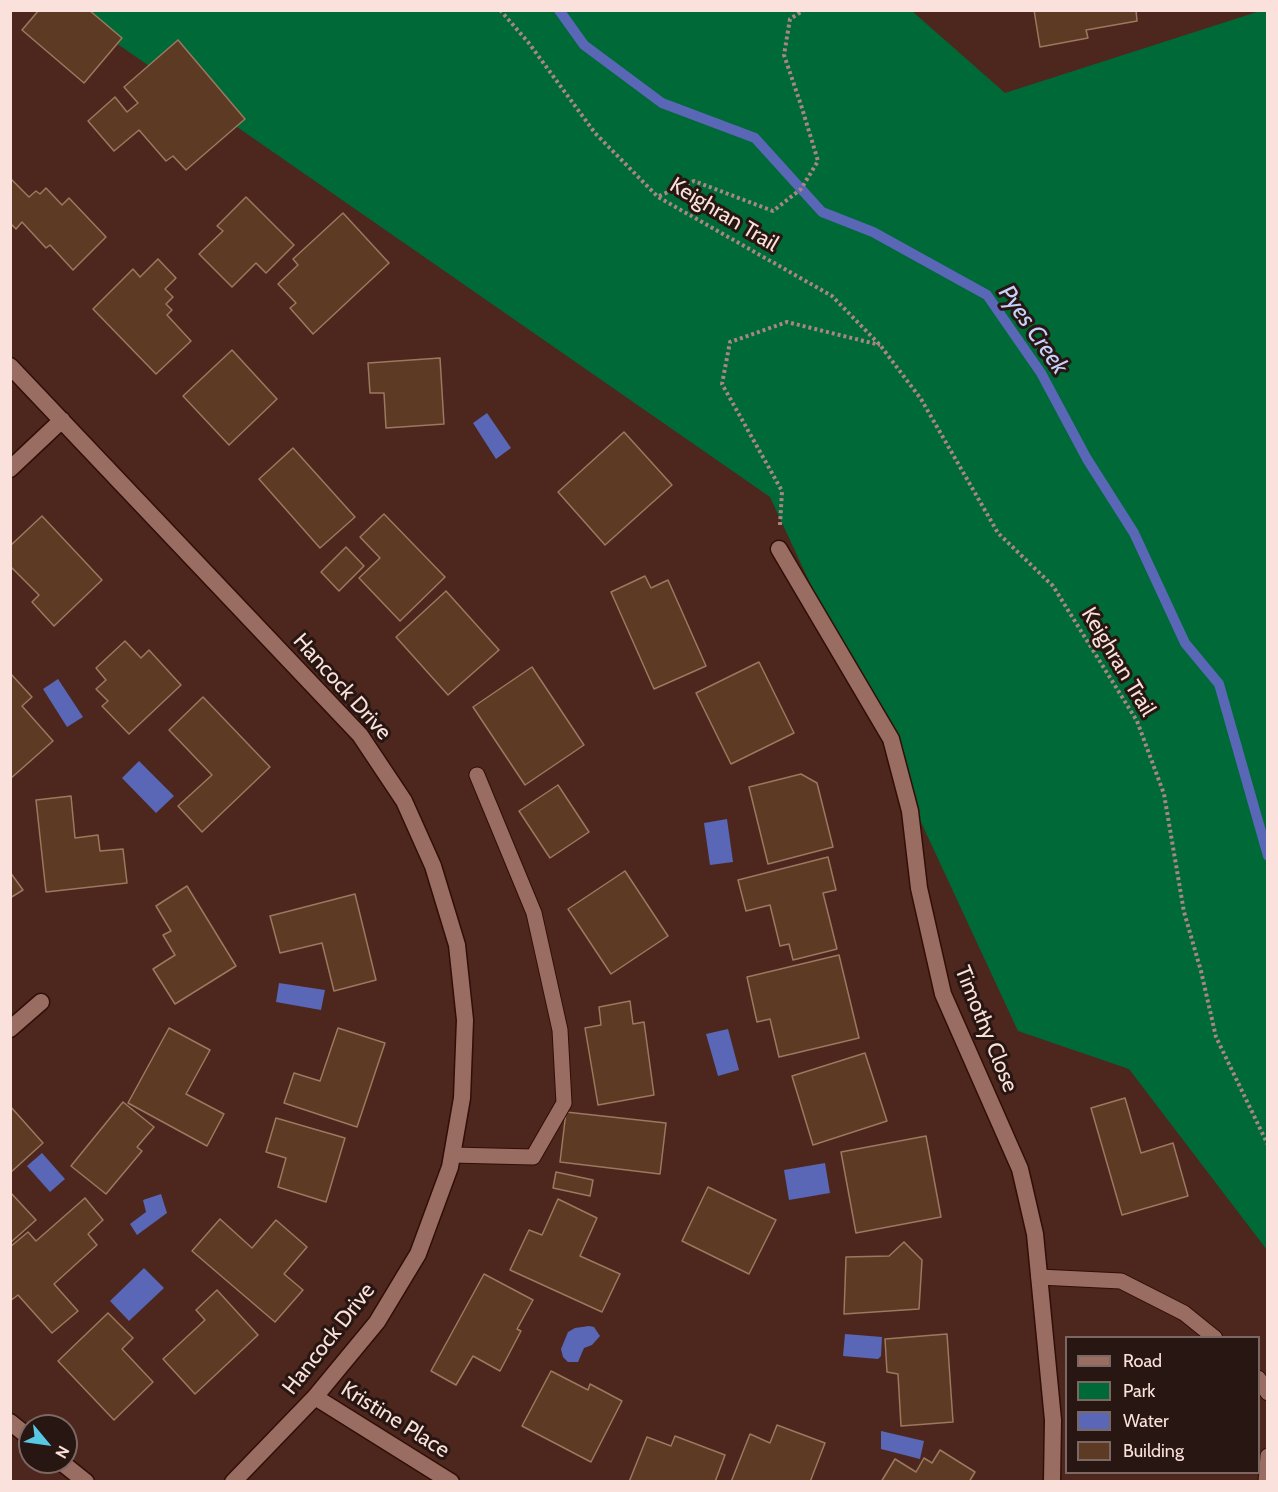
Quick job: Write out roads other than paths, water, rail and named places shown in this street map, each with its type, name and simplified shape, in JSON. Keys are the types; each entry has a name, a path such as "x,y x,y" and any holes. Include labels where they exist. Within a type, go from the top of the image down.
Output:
{"street":[{"name":"Hancock Drive","path":"10,366 360,735 404,801 433,866 457,945 465,1020 462,1098 450,1167 418,1254 378,1322 315,1397 233,1482"},
{"path":"10,469 62,420"},
{"name":"Timothy Close","path":"779,549 891,739 910,811 919,888 943,994 1020,1169 1035,1233 1053,1420 1052,1482"},
{"path":"10,1029 41,1002"},
{"name":"Kristine Place","path":"315,1397 451,1482"}],"lane":[{"path":"452,1155 533,1157 564,1103 560,1030 534,913 477,776"},
{"path":"1039,1277 1121,1281 1184,1313 1213,1336"},
{"path":"1260,1381 1268,1394"},
{"path":"1266,1482 1268,1456"}],"water":[{"path":"487,413 511,448 496,459 473,423"},
{"path":"58,679 83,717 67,727 43,689"},
{"path":"139,761 174,796 156,813 122,778"},
{"path":"727,819 733,862 710,865 704,823"},
{"path":"279,983 325,990 321,1010 276,1002"},
{"path":"728,1029 739,1070 718,1076 706,1034"},
{"path":"42,1153 65,1179 50,1192 27,1166"},
{"path":"825,1163 830,1193 789,1200 784,1170"},
{"path":"161,1194 167,1213 137,1235 130,1224 146,1212 143,1200"},
{"path":"144,1268 164,1288 129,1321 110,1301"},
{"path":"594,1327 600,1336 592,1345 584,1348 578,1362 568,1362 563,1357 561,1349 568,1332 575,1328"},
{"path":"845,1334 882,1337 881,1356 878,1359 843,1356"},
{"path":"881,1431 924,1441 920,1459 881,1449"}],"waterway":[{"name":"Pyes Creek","path":"559,10 584,45 662,103 755,138 822,212 873,232 987,295 1041,373 1087,459 1134,533 1185,643 1219,684 1268,856"}]}
